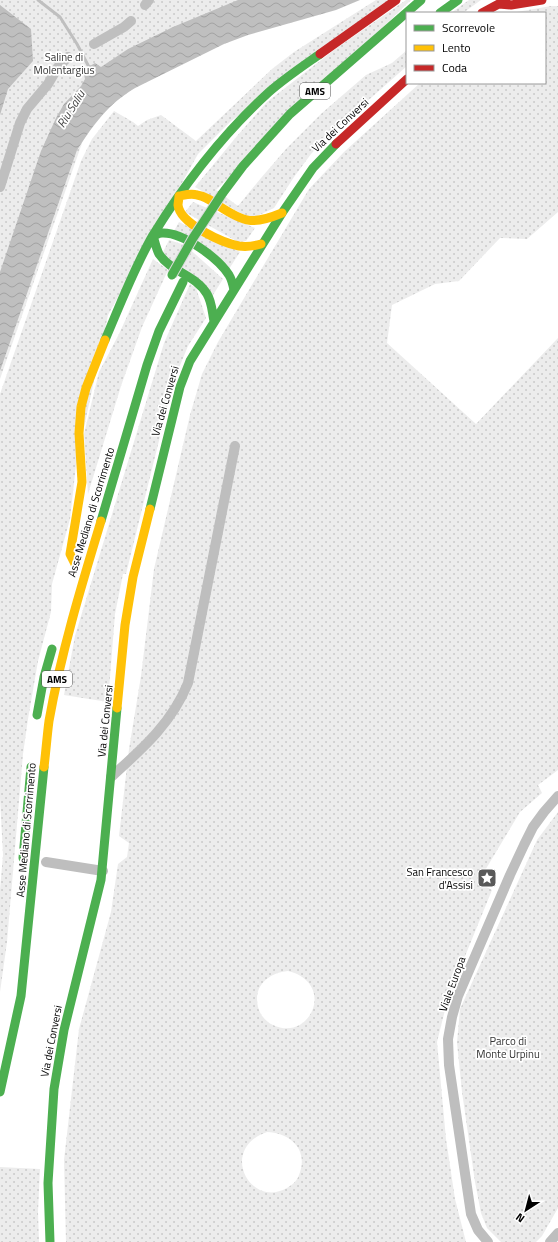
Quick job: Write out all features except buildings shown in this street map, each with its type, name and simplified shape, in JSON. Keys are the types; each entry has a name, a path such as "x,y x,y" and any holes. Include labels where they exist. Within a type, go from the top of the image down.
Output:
{"main road":[{"path":"214,321 212,305 206,292 196,281 161,257 156,248 153,236 179,196 211,153 230,131 269,92 396,0"},
{"name":"AMS","path":"407,12 421,0"},
{"path":"441,12 458,0"},
{"path":"484,12 502,2 511,5 543,0"},
{"name":"AMS","path":"171,279 193,238 222,194 243,166 290,114 406,13"},
{"name":"Via dei Conversi","path":"50,1242 48,1183 54,1090 64,1030 96,907 103,870 125,625 133,577 180,387 190,361 214,321 261,244 313,168 329,150 406,80"},
{"path":"179,196 192,194 207,198 240,219 252,221 267,219 282,213"},
{"path":"179,196 178,206 186,218 196,227 221,240 238,246 261,244"},
{"path":"197,255 232,202"},
{"path":"153,236 163,233 180,237 209,254 230,276 234,290"},
{"name":"Asse Mediano di Scorrimento","path":"81,542 74,568 70,554 82,482 79,433 81,407 86,388 126,289 153,236"},
{"name":"Asse Mediano di Scorrimento","path":"0,1092 21,996 49,722 64,648 73,613 159,331 190,268"},
{"name":"AMS","path":"36,721 44,677 54,639"},
{"name":"Asse Mediano di Scorrimento","path":"22,868 32,761"}],"street":[{"path":"111,777 133,758 167,721 182,699 186,689 235,446"},
{"name":"Viale Europa","path":"488,1242 478,1230 471,1214 449,1065 448,1039 458,996 495,910 533,827 558,796"},
{"path":"46,862 103,870"},
{"path":"550,1242 558,1233"}],"green space":[{"name":"Saline di Molentargius","path":"0,0 333,0 239,35 135,88 111,105 104,112 92,126 82,143 0,379"},
{"path":"376,0 390,0 230,122 198,154 108,315 76,465 70,519 52,584 51,612 38,661 28,719 23,754 7,942 0,992 0,890 3,855 0,797 0,394 81,161 92,139 114,111 138,126 147,120 161,115 196,141 272,69 294,52"},
{"path":"406,0 411,0 216,190 238,206 286,149 322,113 366,75 392,63 406,51 406,67 328,136 311,154 274,208 251,219 195,187 267,102 334,50"},
{"path":"469,0 481,0 464,12 452,12"},
{"path":"558,6 558,212 527,239 500,238 459,281 435,284 392,305 387,343 476,424 558,338 558,770 538,785 542,793 520,812 478,882 492,890 448,998 437,1042 446,1139 455,1199 466,1242 66,1242 64,1160 79,1029 111,912 118,864 127,857 129,843 119,836 129,749 141,676 154,569 190,415 202,374 218,342 309,189 344,152 419,84 546,84 546,12 517,12","holes":["288,971 303,978 312,987 315,998 313,1009 307,1019 298,1026 286,1028 270,1024 262,1015 258,1007 257,1000 260,987 268,978 281,972","267,1132 276,1133 290,1139 296,1144 302,1158 299,1175 296,1181 287,1188 274,1192 261,1190 251,1184 245,1174 242,1163 244,1151 252,1140"]},
{"path":"193,202 255,228 246,241 238,242 185,212"},
{"path":"179,222 240,252 229,269 174,231"},
{"path":"169,240 185,245 223,279 213,295 162,254"},
{"path":"153,259 168,270 142,327 121,386 88,494 84,434 99,372 119,334"},
{"path":"190,284 196,288 206,318 188,346 174,380 126,574 123,574 115,614 108,702 64,695 75,636 164,343"},
{"name":"Parco di Monte Urpinu","path":"558,812 558,1208 542,1236 536,1242 501,1242 487,1228 481,1213 475,1182 462,1092 457,1043 460,1009 537,840"},
{"path":"0,1167 40,1169 38,1212 39,1242 0,1242"}],"water":[{"name":"Riu Saliu","path":"238,0 360,0 336,10 248,35 224,44 135,88 125,94 102,115 77,150 0,371 0,272 41,151 64,104 81,86 85,79 83,70 95,63 101,67 128,49 173,27"},
{"path":"0,5 31,29 33,61 8,89 0,115"}],"waterway":[{"path":"38,0 60,17 77,44 90,69"},
{"path":"145,5 149,0"},
{"path":"94,44 124,27 131,21"},
{"path":"0,187 20,123 27,109 48,84 58,67 68,57"}],"traffic: fast":[{"path":"407,12 421,0"},
{"path":"441,12 458,0"},
{"path":"222,194 243,166 290,114 406,13"},
{"path":"105,340 146,248 178,196 206,159 236,124 269,92 320,54"},
{"path":"150,509 180,387 190,361 282,213 313,168 336,144"},
{"path":"172,275 193,238 222,194"},
{"path":"153,236 161,233 170,234 190,241 209,254 224,268 230,277 234,290"},
{"path":"153,236 158,252 164,260 197,282 207,294 211,304 214,321"},
{"path":"101,521 147,365 159,331 183,282"},
{"path":"37,715 44,677 52,649"},
{"path":"50,1242 48,1183 54,1089 64,1030 101,880 117,708"},
{"path":"23,858 31,767"},
{"path":"0,1092 21,996 44,767"}],"traffic: slow":[{"path":"179,196 188,194 203,196 228,212 243,219 249,220 256,221 282,213"},
{"path":"179,196 178,205 181,212 186,219 203,232 239,246 261,244"},
{"path":"75,564 70,554 82,482 79,433 81,407 86,388 105,340"},
{"path":"117,708 125,625 133,577 150,509"},
{"path":"44,767 49,721 59,670 101,521"}],"traffic: jam":[{"path":"320,54 396,0"},
{"path":"484,12 506,0"},
{"path":"499,4 511,5 542,0"},
{"path":"336,144 406,80"}],"place":[{"name":"San Francesco d'Assisi","path":"487,878"}]}
